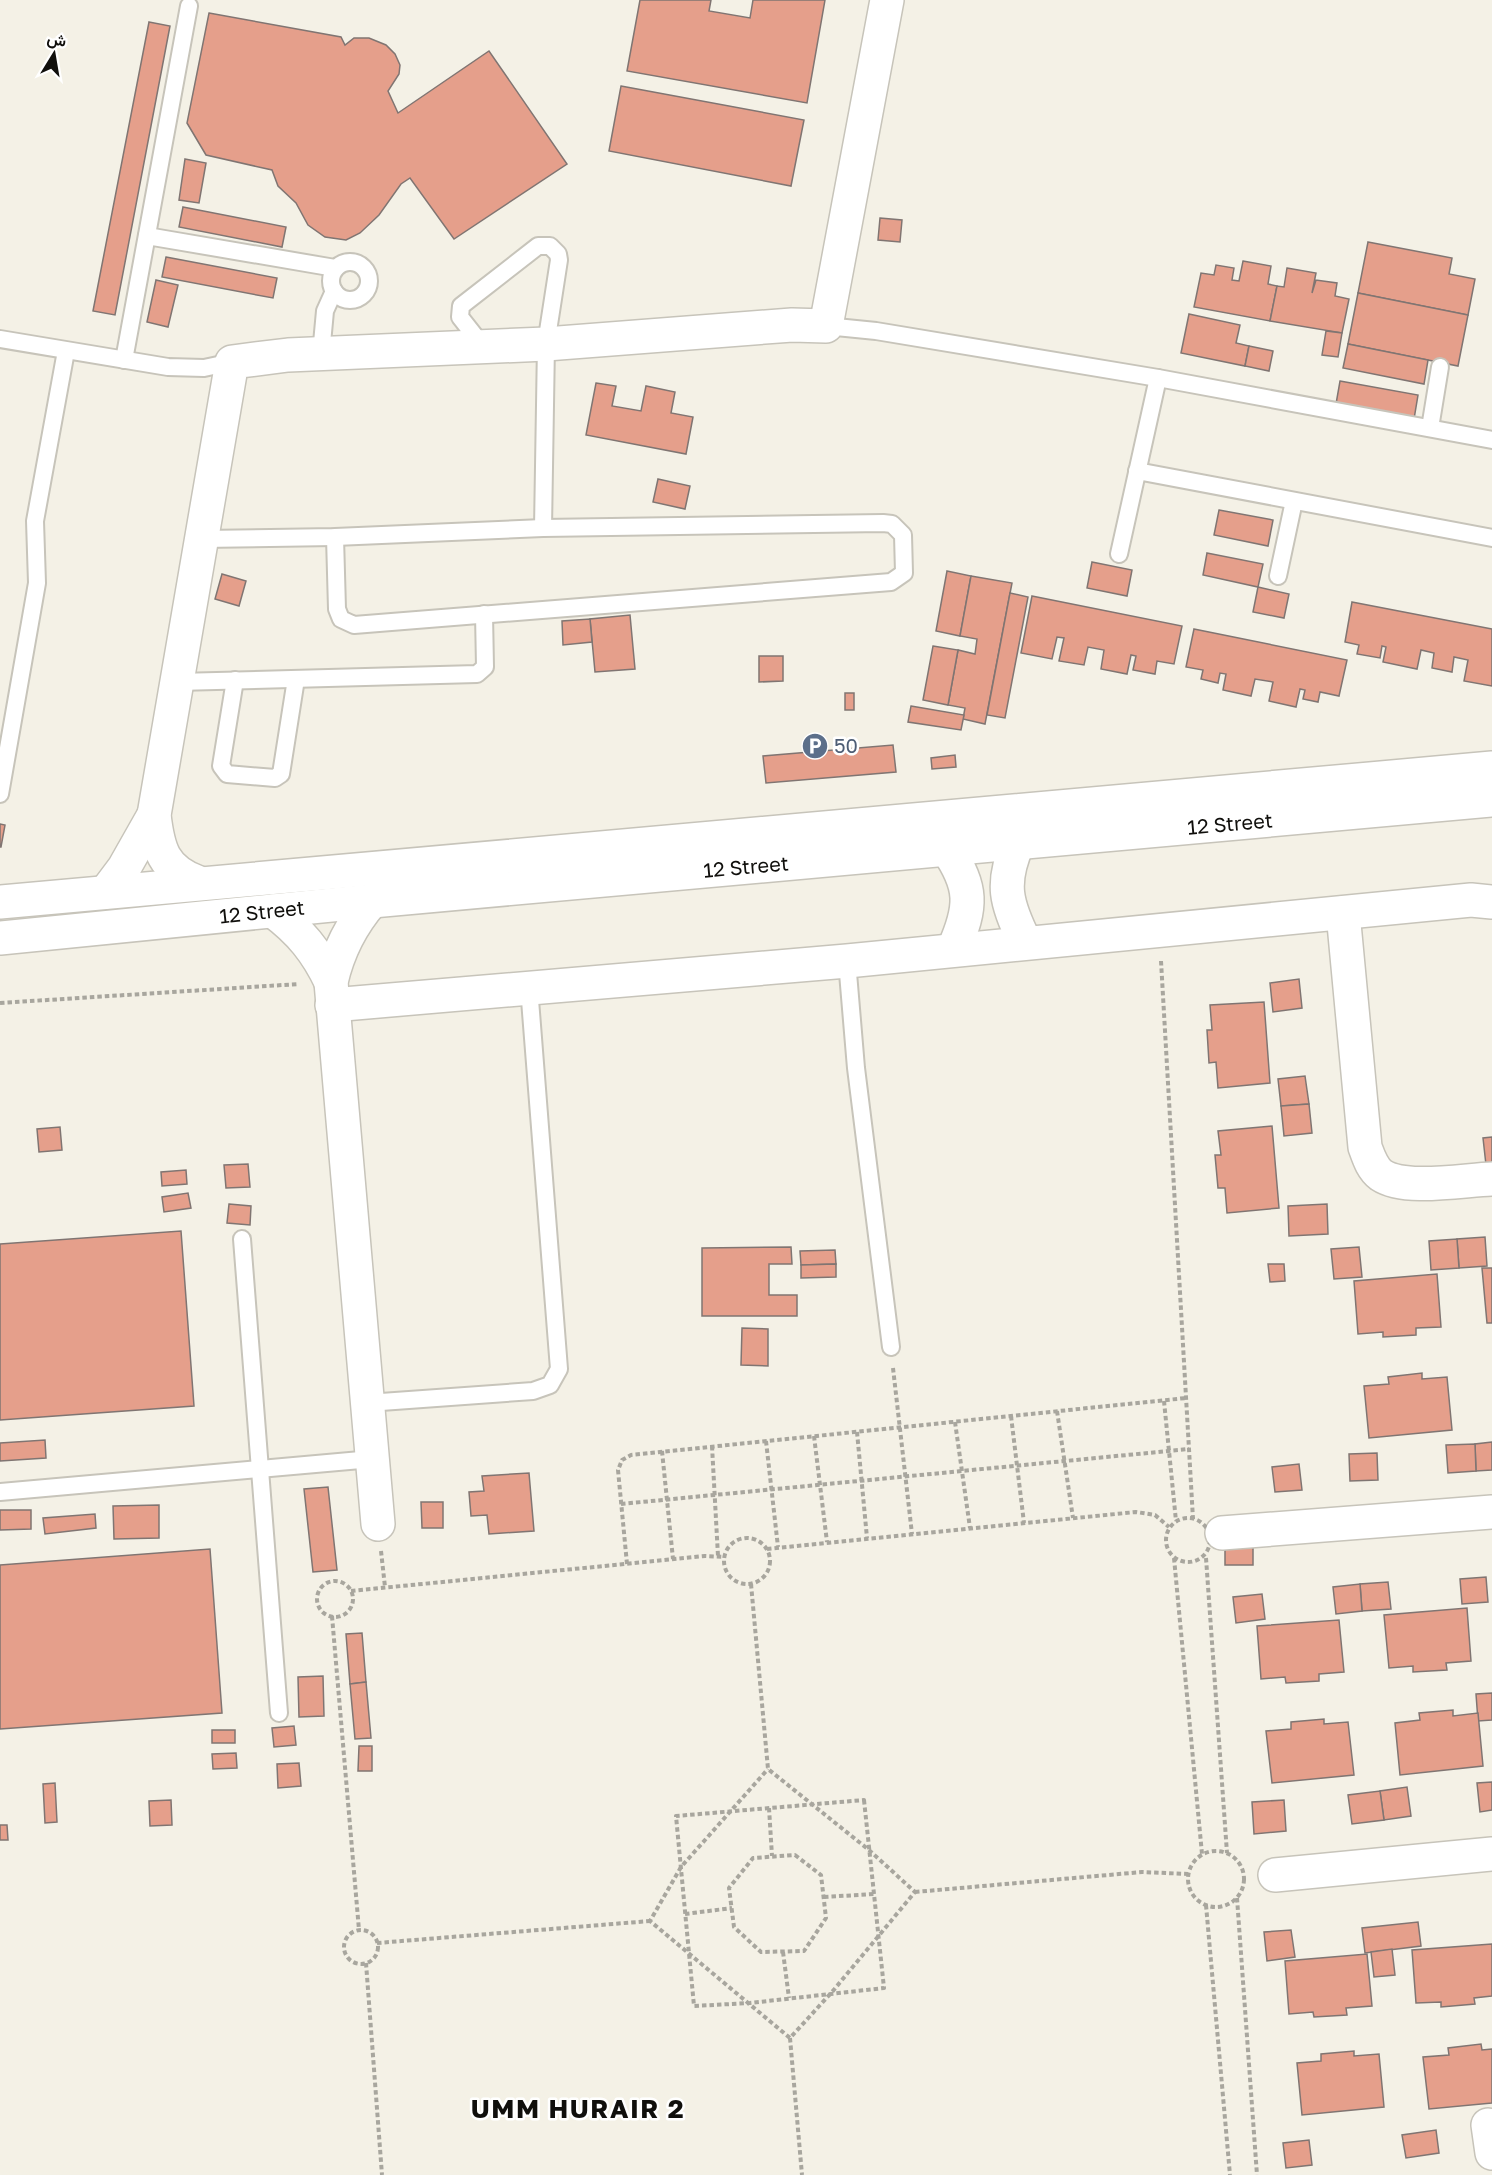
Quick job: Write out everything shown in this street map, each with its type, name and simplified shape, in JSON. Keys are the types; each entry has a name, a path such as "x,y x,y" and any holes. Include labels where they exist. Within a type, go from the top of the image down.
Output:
{"street":[{"path":"106,892 124,868 154,815 232,362 321,354 482,345 546,344 792,325 826,326 887,0"},
{"name":"12 Street","path":"0,902 197,882 1492,768"},
{"name":"12 Street","path":"0,938 372,901 1492,800"},
{"path":"154,815 161,852 181,876 197,882"},
{"path":"1018,843 1010,861 1007,894 1012,915 1025,942"},
{"path":"947,849 960,868 968,896 964,926 954,948"},
{"path":"317,872 322,906"},
{"path":"331,994 529,987 847,961 954,948 1471,900 1492,902"},
{"path":"331,994 342,946 360,915 372,901"},
{"path":"273,911 302,934 313,948 331,994 378,1524"},
{"path":"1343,913 1365,1147 1370,1162 1380,1174 1393,1181 1409,1183 1492,1179"},
{"path":"1207,1535 1492,1512"},
{"path":"1275,1875 1492,1854"}],"lane":[{"path":"124,360 189,6"},
{"path":"147,236 335,268 351,261 359,263 366,269 369,286 357,299 340,297 334,291 331,276 335,268"},
{"path":"482,345 460,317 461,306 538,246 544,244 555,249 559,260 546,344 543,528"},
{"path":"321,354 325,311 334,291"},
{"path":"826,326 876,331 1158,378 1492,440"},
{"path":"0,339 186,369 232,362"},
{"path":"0,794 38,583 35,521 66,351"},
{"path":"1430,428 1440,368"},
{"path":"1119,554 1158,378"},
{"path":"1137,471 1492,538"},
{"path":"1278,576 1294,501"},
{"path":"201,539 335,537 543,528 883,523 892,524 903,535 905,568 901,577 891,582 354,625 341,619 337,609 335,537"},
{"path":"177,682 477,674 485,667 484,614"},
{"path":"235,680 221,766 228,774 275,778 281,774 296,679"},
{"path":"847,961 856,1068 891,1347"},
{"path":"367,1403 533,1391 550,1384 559,1369 529,987"},
{"path":"242,1239 279,1713"},
{"path":"0,1492 372,1459"}],"path":[{"path":"1159,930 1189,1449 1207,1535 1227,1853"},
{"path":"0,1003 331,994"},
{"path":"891,1347 912,1534"},
{"path":"627,1564 618,1470 622,1460 631,1455 1186,1398"},
{"path":"1164,1401 1176,1521"},
{"path":"1058,1411 1073,1518"},
{"path":"1011,1416 1024,1523"},
{"path":"955,1422 970,1528"},
{"path":"857,1432 867,1539"},
{"path":"814,1436 827,1542"},
{"path":"766,1441 778,1548"},
{"path":"712,1446 718,1556"},
{"path":"621,1504 1189,1449"},
{"path":"662,1451 673,1559"},
{"path":"767,1549 1146,1512 1155,1515 1170,1527"},
{"path":"1176,1521 1207,1535"},
{"path":"1176,1521 1170,1527 1165,1543 1174,1558 1202,1854"},
{"path":"1174,1558 1191,1563 1207,1535"},
{"path":"743,1538 760,1542 767,1549 770,1566 760,1581 751,1584 734,1581 724,1566 724,1557 728,1548 743,1538"},
{"path":"359,1930 332,1617 319,1607 319,1592 330,1582 338,1582 351,1591 673,1559 724,1557"},
{"path":"751,1584 768,1769 869,1850 915,1892"},
{"path":"332,1617 347,1613 351,1606 351,1591"},
{"path":"650,1921 681,1867 768,1769"},
{"path":"864,1800 884,1988 832,1992 750,2003 694,2006 676,1816 769,1808 864,1800"},
{"path":"769,1808 772,1856"},
{"path":"1237,1898 1217,1907 1206,1905 1191,1893 1188,1874 1190,1866 1202,1854 1219,1851 1227,1853 1242,1867 1244,1885 1237,1898 1257,2175"},
{"path":"795,1855 821,1875 826,1918 804,1951 761,1952 734,1927 729,1888 753,1858 772,1856 795,1855"},
{"path":"790,2038 832,1992 915,1892 1142,1872 1188,1874"},
{"path":"824,1897 874,1894"},
{"path":"1206,1905 1230,2175"},
{"path":"685,1914 732,1908"},
{"path":"377,1943 650,1921 790,2038 802,2175"},
{"path":"359,1930 370,1933 377,1943 375,1955 366,1963 353,1962 344,1947 348,1936 359,1930"},
{"path":"783,1952 789,1998"},
{"path":"366,1963 382,2175"}],"building":[{"path":"640,0 711,0 709,11 750,18 753,0 825,0 807,103 627,71"},
{"path":"209,13 341,37 345,45 354,38 369,38 386,45 395,54 400,65 399,74 388,91 398,113 489,51 567,164 454,239 410,178 401,184 379,215 360,233 346,240 325,237 308,225 296,203 278,186 272,170 206,155 187,123"},
{"path":"149,22 170,26 115,315 93,311"},
{"path":"621,86 804,120 791,186 609,151"},
{"path":"185,159 206,163 199,203 179,200"},
{"path":"183,207 286,227 282,247 179,227"},
{"path":"880,218 902,220 900,242 878,240"},
{"path":"1368,242 1452,258 1449,274 1475,279 1468,315 1358,293"},
{"path":"166,257 277,278 273,298 162,277"},
{"path":"1243,261 1271,266 1268,284 1277,286 1270,321 1194,307 1201,273 1214,275 1216,265 1234,268 1232,280 1239,281"},
{"path":"1287,268 1316,273 1312,293 1316,280 1337,283 1335,296 1349,299 1342,333 1270,321 1277,286 1284,287"},
{"path":"156,280 178,285 168,327 147,322"},
{"path":"1358,293 1468,315 1458,366 1348,344"},
{"path":"1189,314 1240,325 1236,343 1249,346 1245,366 1181,353"},
{"path":"1326,331 1342,333 1338,357 1322,355"},
{"path":"1348,344 1428,360 1424,384 1343,368"},
{"path":"1249,346 1273,351 1269,371 1245,366"},
{"path":"1340,381 1418,395 1414,419 1336,404"},
{"path":"596,383 616,386 612,406 641,411 646,386 675,392 671,413 693,417 686,454 586,435"},
{"path":"658,479 690,486 685,509 653,502"},
{"path":"1219,510 1273,520 1268,546 1214,535"},
{"path":"1207,553 1263,564 1258,587 1203,575"},
{"path":"1092,562 1132,570 1127,596 1087,588"},
{"path":"947,571 971,576 960,636 936,631"},
{"path":"222,574 246,581 239,606 215,599"},
{"path":"971,576 1012,583 985,724 963,719 965,708 948,705 958,650 975,654 977,639 960,636"},
{"path":"1258,587 1289,594 1284,618 1253,612"},
{"path":"1010,593 1028,597 1005,718 987,715"},
{"path":"1032,596 1182,626 1174,664 1157,661 1155,674 1133,670 1136,656 1131,655 1127,674 1101,669 1104,650 1088,647 1084,665 1059,661 1064,638 1057,637 1052,659 1021,653"},
{"path":"1352,602 1492,629 1492,686 1464,681 1468,660 1454,657 1452,672 1432,668 1434,653 1421,650 1417,669 1383,662 1386,647 1382,646 1380,658 1357,654 1359,645 1345,642"},
{"path":"630,615 635,669 595,672 590,619"},
{"path":"590,619 592,642 563,645 562,621"},
{"path":"1194,629 1347,660 1339,696 1320,692 1318,702 1303,699 1305,690 1300,689 1296,707 1269,701 1273,682 1255,679 1251,696 1223,690 1226,674 1220,673 1218,683 1201,679 1203,670 1186,667"},
{"path":"933,646 958,650 948,705 923,700"},
{"path":"759,656 783,656 783,681 759,682"},
{"path":"845,693 854,693 854,710 845,710"},
{"path":"911,706 964,715 961,730 908,722"},
{"path":"893,745 896,772 766,783 763,756"},
{"path":"955,755 956,767 932,769 931,758"},
{"path":"0,824 5,825 1,847 0,847"},
{"path":"1299,979 1302,1008 1273,1012 1270,983"},
{"path":"1264,1002 1270,1083 1218,1088 1216,1062 1209,1063 1207,1030 1212,1030 1210,1005"},
{"path":"1305,1076 1309,1104 1281,1106 1278,1079"},
{"path":"1309,1104 1312,1133 1284,1136 1281,1106"},
{"path":"1272,1126 1279,1208 1227,1213 1225,1188 1218,1188 1215,1155 1221,1155 1218,1131"},
{"path":"60,1127 62,1150 39,1152 37,1129"},
{"path":"1492,1137 1492,1164 1486,1165 1483,1138"},
{"path":"248,1164 250,1187 226,1188 224,1165"},
{"path":"186,1170 187,1184 162,1186 161,1172"},
{"path":"188,1193 191,1208 164,1212 162,1197"},
{"path":"229,1204 251,1206 250,1225 227,1223"},
{"path":"1327,1204 1328,1234 1289,1236 1288,1206"},
{"path":"181,1231 194,1406 0,1420 0,1244"},
{"path":"1485,1237 1487,1266 1459,1268 1457,1239"},
{"path":"1457,1239 1459,1268 1431,1270 1429,1241"},
{"path":"791,1247 792,1264 769,1264 769,1295 797,1295 797,1316 702,1316 702,1248"},
{"path":"1359,1247 1362,1277 1334,1279 1331,1249"},
{"path":"835,1250 836,1264 801,1265 800,1251"},
{"path":"836,1264 836,1277 801,1278 801,1265"},
{"path":"1268,1264 1284,1264 1285,1281 1270,1282"},
{"path":"1482,1268 1492,1268 1492,1323 1487,1323"},
{"path":"1437,1274 1441,1327 1416,1328 1416,1335 1383,1337 1383,1332 1358,1334 1354,1281"},
{"path":"742,1328 768,1329 768,1366 741,1365"},
{"path":"1422,1373 1422,1379 1447,1377 1452,1430 1369,1438 1364,1386 1389,1384 1388,1377"},
{"path":"45,1440 46,1458 0,1461 0,1443"},
{"path":"1492,1442 1492,1470 1476,1471 1475,1444"},
{"path":"1475,1444 1476,1471 1448,1473 1446,1445"},
{"path":"1377,1453 1378,1480 1350,1481 1349,1454"},
{"path":"1299,1464 1302,1490 1275,1492 1272,1467"},
{"path":"529,1473 534,1531 489,1534 487,1515 471,1516 469,1492 484,1491 482,1476"},
{"path":"328,1487 337,1570 313,1572 304,1489"},
{"path":"421,1502 443,1502 443,1528 422,1528"},
{"path":"159,1505 159,1538 114,1539 113,1506"},
{"path":"0,1510 31,1510 31,1529 0,1530"},
{"path":"95,1514 96,1528 45,1534 43,1518"},
{"path":"1225,1541 1253,1541 1253,1565 1225,1565"},
{"path":"210,1549 222,1713 0,1729 0,1565"},
{"path":"1486,1577 1488,1602 1462,1604 1460,1579"},
{"path":"1388,1582 1391,1609 1362,1611 1360,1584"},
{"path":"1360,1584 1362,1611 1336,1614 1333,1587"},
{"path":"1262,1594 1265,1619 1236,1623 1233,1597"},
{"path":"1467,1608 1471,1661 1446,1663 1447,1670 1413,1672 1413,1666 1389,1668 1384,1615"},
{"path":"1339,1620 1344,1672 1319,1674 1319,1681 1286,1683 1285,1677 1261,1679 1257,1626"},
{"path":"362,1633 366,1682 350,1684 346,1634"},
{"path":"323,1676 324,1716 299,1717 298,1677"},
{"path":"366,1682 371,1738 355,1739 350,1684"},
{"path":"1492,1693 1492,1720 1478,1721 1476,1694"},
{"path":"1453,1710 1453,1716 1478,1713 1483,1766 1400,1775 1395,1723 1420,1720 1419,1713"},
{"path":"1324,1719 1324,1724 1348,1722 1354,1775 1272,1783 1266,1731 1291,1729 1291,1722"},
{"path":"294,1726 296,1745 274,1747 272,1728"},
{"path":"212,1730 235,1730 235,1743 212,1743"},
{"path":"359,1746 372,1746 372,1771 358,1771"},
{"path":"236,1753 237,1768 213,1769 212,1754"},
{"path":"299,1763 301,1786 278,1788 277,1764"},
{"path":"1492,1782 1492,1810 1480,1812 1477,1783"},
{"path":"55,1783 57,1822 45,1823 43,1784"},
{"path":"1407,1787 1411,1816 1384,1820 1380,1791"},
{"path":"1380,1791 1384,1820 1352,1824 1348,1795"},
{"path":"171,1800 172,1825 150,1826 149,1801"},
{"path":"1284,1800 1286,1831 1254,1834 1252,1802"},
{"path":"0,1825 7,1825 8,1840 0,1840"},
{"path":"1418,1922 1421,1946 1365,1953 1362,1928"},
{"path":"1291,1930 1295,1957 1267,1961 1264,1932"},
{"path":"1492,1944 1492,1996 1474,1998 1475,2004 1441,2007 1441,2002 1416,2003 1412,1950"},
{"path":"1392,1949 1395,1975 1374,1977 1371,1952"},
{"path":"1367,1954 1372,2006 1346,2008 1347,2015 1314,2017 1313,2012 1289,2014 1285,1961"},
{"path":"1481,2044 1482,2050 1492,2049 1492,2103 1429,2109 1423,2057 1449,2055 1448,2048"},
{"path":"1354,2051 1354,2056 1379,2054 1384,2107 1302,2115 1297,2063 1321,2061 1321,2054"},
{"path":"1436,2130 1439,2153 1406,2158 1402,2135"},
{"path":"1309,2140 1312,2165 1286,2168 1283,2143"}],"place":[{"name":"50","path":"815,746"}],"district":[{"name":"UMM HURAIR 2","path":"578,2109"}]}
